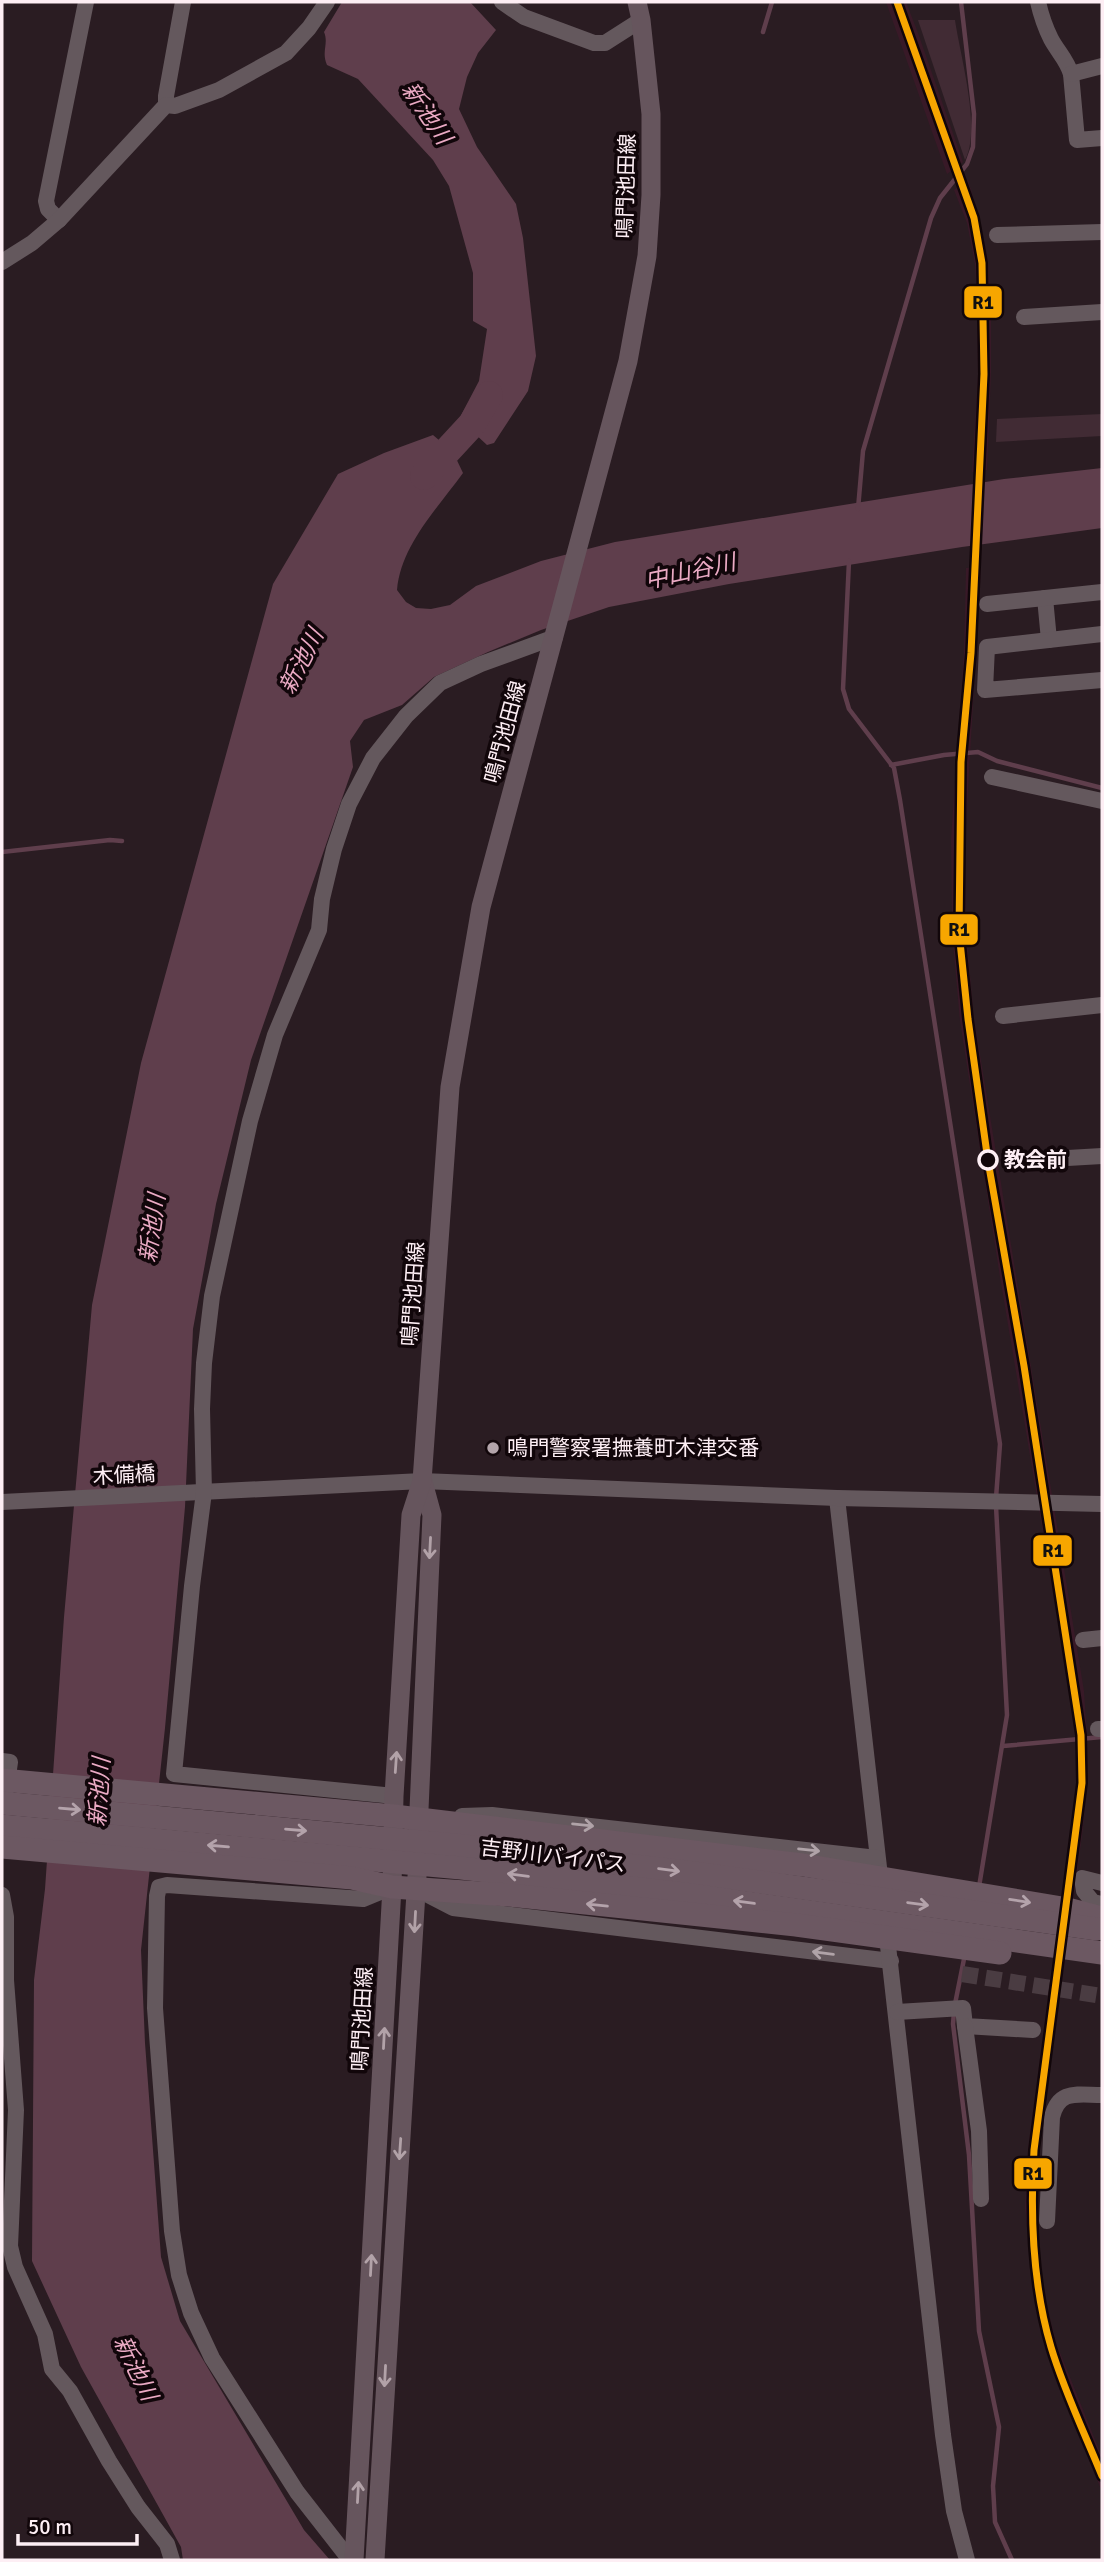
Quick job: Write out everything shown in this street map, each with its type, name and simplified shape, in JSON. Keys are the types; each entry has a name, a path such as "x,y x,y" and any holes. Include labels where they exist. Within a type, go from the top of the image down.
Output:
{"highway":[{"path":"2,1780 199,1799 394,1806 418,1819 803,1865 1069,1909 1102,1918"},
{"name":"吉野川バイパス","path":"2,1803 452,1845 687,1872 1102,1930"},
{"name":"吉野川バイパス","path":"2,1826 475,1870 684,1894 1102,1953"},
{"path":"2,1847 352,1878 416,1890 509,1895 796,1925 941,1946 1086,1963 1102,1962"}],"main road":[{"name":"鳴門池田線","path":"352,2560 411,1515 422,1481 450,1087 481,907 628,361 647,256 651,195 651,114 639,11"},
{"name":"鳴門池田線","path":"375,2560 416,1890 432,1515 422,1481"}],"street":[{"path":"59,220 48,209 46,201 86,2"},
{"path":"2,262 32,243 59,220 166,105 183,2"},
{"path":"166,105 175,106 219,90 286,52 309,28 327,2"},
{"path":"502,2 524,17 594,43 604,43 639,11"},
{"path":"1038,2 1052,42 1068,64 1071,74 1077,140 1102,138"},
{"path":"1071,74 1102,66"},
{"path":"997,235 1102,232"},
{"path":"1024,317 1102,312"},
{"path":"987,604 1102,592"},
{"path":"1045,598 1049,640"},
{"path":"394,1806 174,1774 200,1492 204,1363 212,1296 250,1121 275,1035 319,930 322,899 334,849 349,804 373,758 406,716 440,683 556,632"},
{"path":"1102,634 987,647 985,690 1102,680"},
{"path":"992,776 1102,801"},
{"path":"1003,1016 1102,1005"},
{"path":"1016,1161 1102,1156"},
{"name":"木備橋","path":"2,1503 422,1481 837,1498 1102,1504"},
{"path":"837,1498 943,2435 954,2511 967,2560"},
{"path":"1083,1640 1102,1638"},
{"path":"2,1761 10,1762 2,1826"},
{"path":"418,1819 492,1815 877,1858"},
{"path":"1102,1883 1082,1878 1084,1891 1093,1902 1102,1904"},
{"path":"352,2560 297,2492 212,2358 191,2313 179,2275 172,2231 155,2008 157,1896 159,1886 167,1885 363,1899 392,1887"},
{"path":"416,1890 453,1908 891,1961"},
{"path":"2,1895 6,1917 6,1980 16,2110 10,2246 15,2267 45,2334 52,2369 70,2391 138,2507 167,2544 172,2560"},
{"path":"897,2012 963,2008 979,2130 981,2199"},
{"path":"965,2026 1033,2030"},
{"path":"1046,2221 1055,2104 1062,2097 1102,2095"}],"shaded area":[{"path":"886,2 906,2 918,33 963,162 947,174"},
{"path":"918,20 955,20 971,112 970,147 965,160"},
{"path":"968,180 988,261 991,299 987,470 972,472 978,375 975,264 967,223 954,190"},
{"path":"1102,414 1102,436 996,442 997,419"},
{"path":"981,567 965,841 966,933 974,1018 1084,1691 1087,1735 1083,1828 1039,2150 1036,2206 1039,2260 1057,2345 1102,2457 1102,2492 1045,2347 1036,2310 1025,2208 1028,2149 1077,1783 1077,1735 960,1021 952,931 951,839 964,652 966,568"}],"water":[{"path":"342,2 470,2 496,30 478,53 467,77 459,109 477,147 516,204 523,238 536,356 528,391 494,443 487,445 459,419 479,381 487,329 473,321 473,273 449,186 433,160 358,79 327,65 324,32"},
{"name":"中山谷川","path":"433,435 453,452 463,473 422,528 405,558 397,590 406,602 416,608 431,609 450,605 476,586 541,561 615,542 1004,479 1102,468 1102,528 729,584 609,607 541,630 434,677 402,705 364,720 350,741 353,767 251,1060 216,1204 193,1329 185,1507 141,1950 161,2257 180,2321 304,2530 330,2560 183,2560 181,2547 81,2367 32,2261 34,1980 45,1889 64,1617 92,1305 141,1063 273,584 338,474"}],"waterway":[{"path":"763,32 772,2"},
{"path":"858,509 863,451 931,218 940,198 967,164 973,147 974,114 961,2"},
{"name":"新池川","path":"424,476 472,424 489,395"},
{"path":"849,561 843,689 849,709 894,768 1000,1444 996,1498"},
{"path":"891,765 978,752 997,761 1102,788"},
{"path":"2,852 122,841"},
{"path":"979,1887 1007,1715 996,1506"},
{"path":"1003,1746 1102,1737"},
{"path":"955,2004 965,1954"},
{"path":"954,2012 953,2024 969,2155 979,2331 999,2427 993,2486 995,2522 1012,2560"}],"tunnel":[{"path":"962,1974 1102,1996"}],"transit line":[{"name":"R1","path":"897,2 974,218 982,263 984,374 971,653 961,762 959,932 988,1161 1024,1366 1081,1735 1082,1783 1034,2150 1032,2200 1036,2274 1051,2347 1068,2396 1102,2476"}],"place":[{"name":"教会前","path":"988,1160"},
{"name":"鳴門警察署撫養町木津交番","path":"493,1448"}]}
